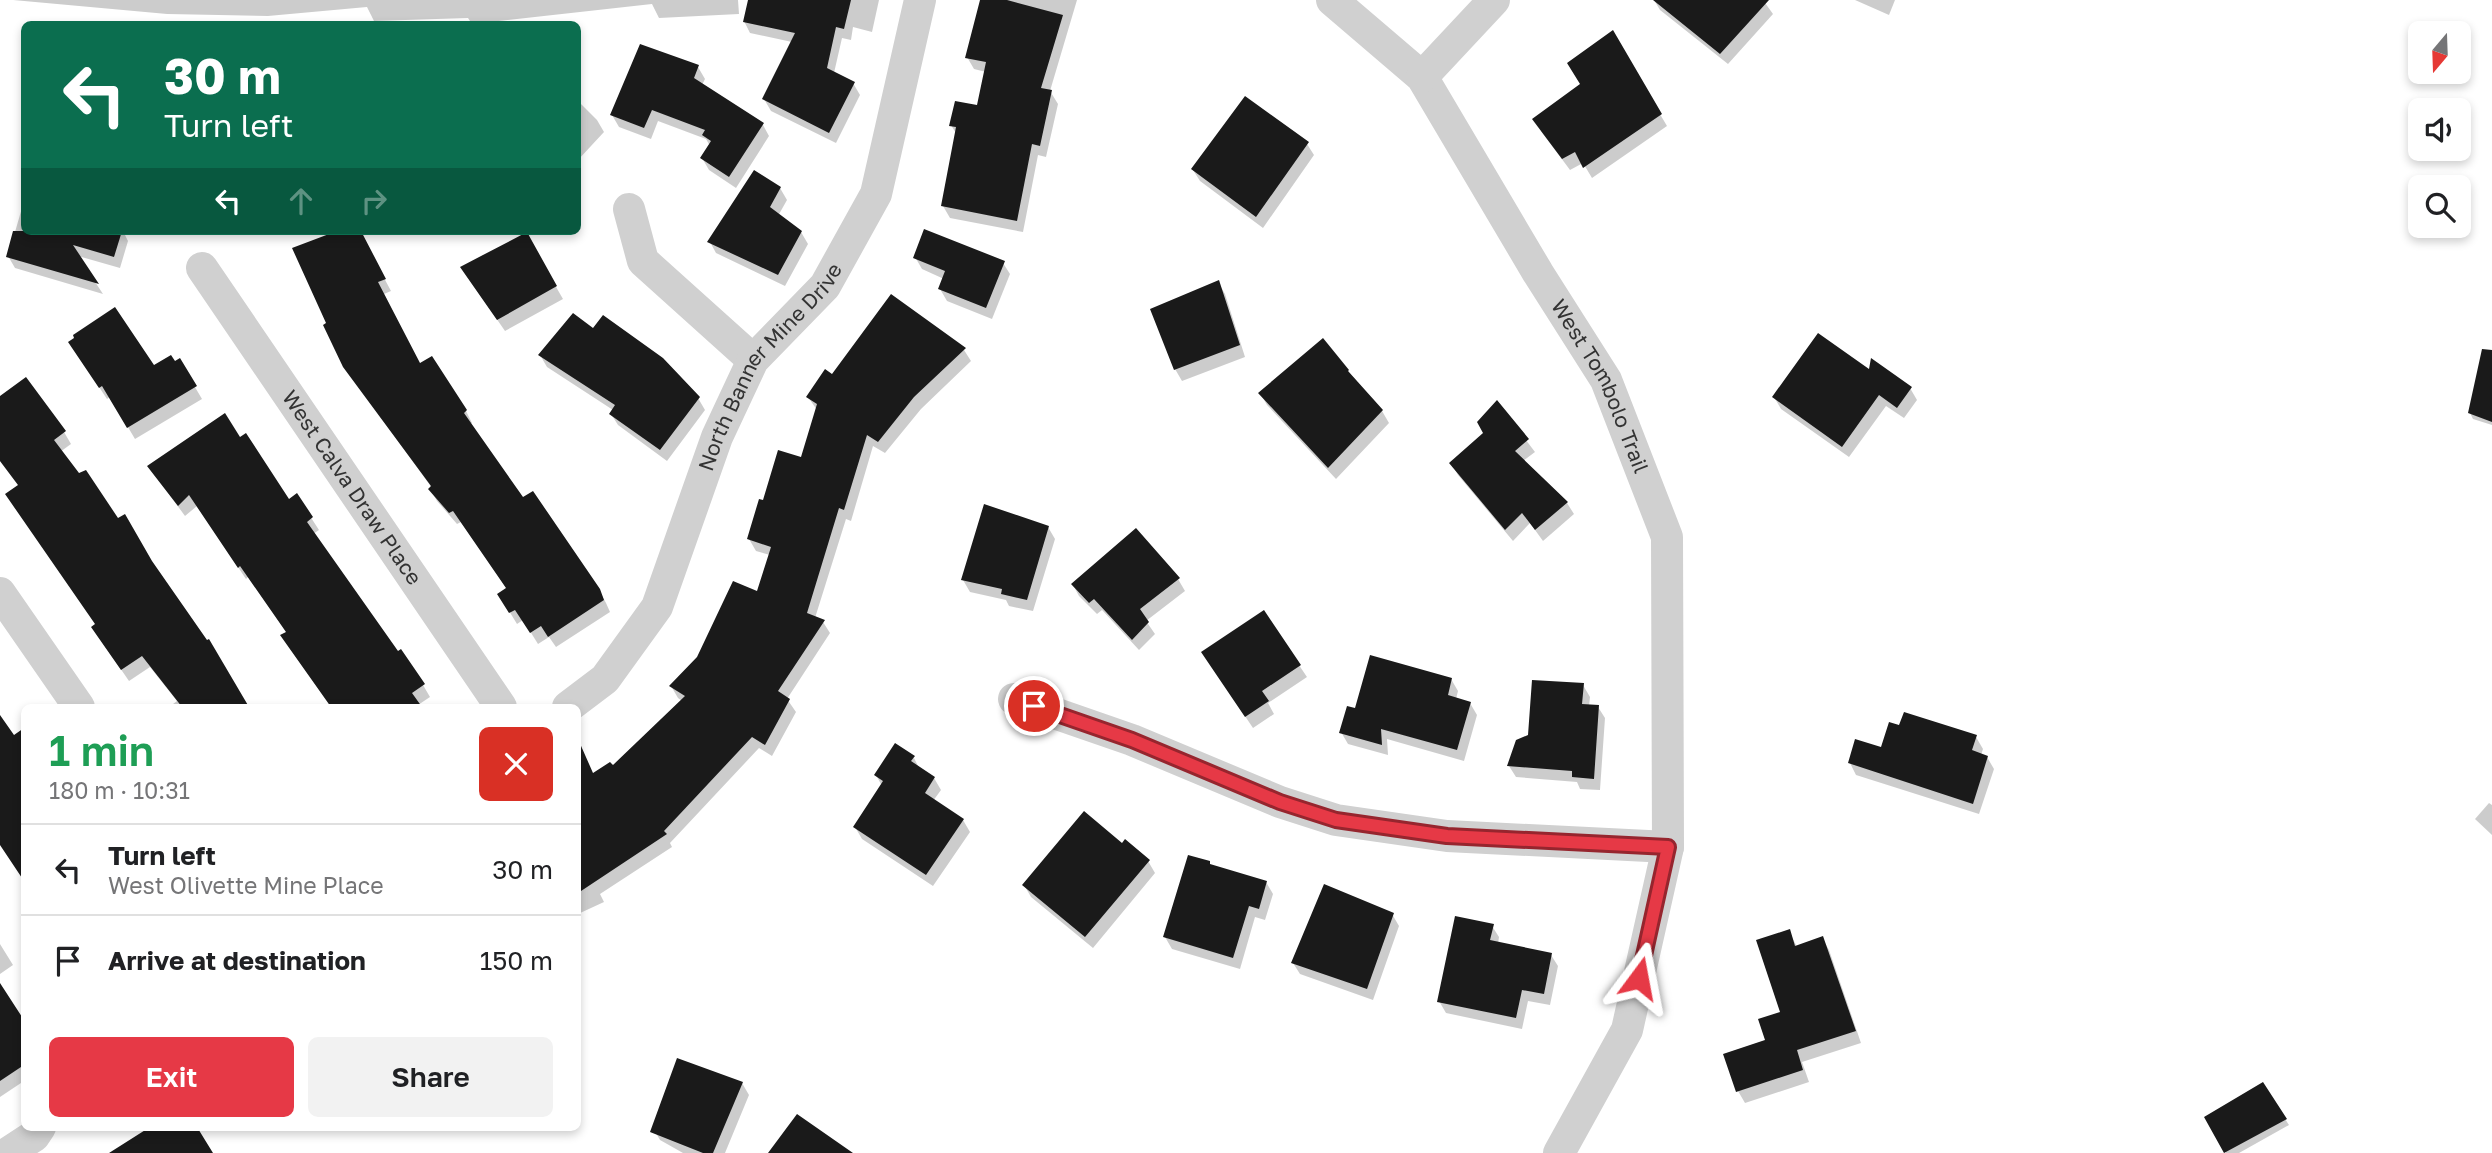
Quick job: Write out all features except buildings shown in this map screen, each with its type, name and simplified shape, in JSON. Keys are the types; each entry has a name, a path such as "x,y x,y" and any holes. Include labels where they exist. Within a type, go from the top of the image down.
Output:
{"street":[{"name":"North Banner Mine Drive","path":"572,704 604,679 657,607 717,437 752,360 825,286 876,194 920,0"},
{"name":"West Tombolo Trail","path":"1332,0 1422,77 1538,273 1606,380 1667,537 1668,847 1627,1030 1559,1153"},
{"path":"1422,77 1494,0"},
{"path":"628,209 643,261 752,360"},
{"name":"West Calva Draw Place","path":"202,268 500,704"},
{"path":"0,593 77,704"},
{"path":"1014,699 1132,740 1280,802 1336,820 1447,836 1668,847"},
{"path":"8,1153 37,1131"}],"route":[{"path":"1034,706 1132,740 1280,802 1336,820 1447,836 1668,847 1639,978"}]}
